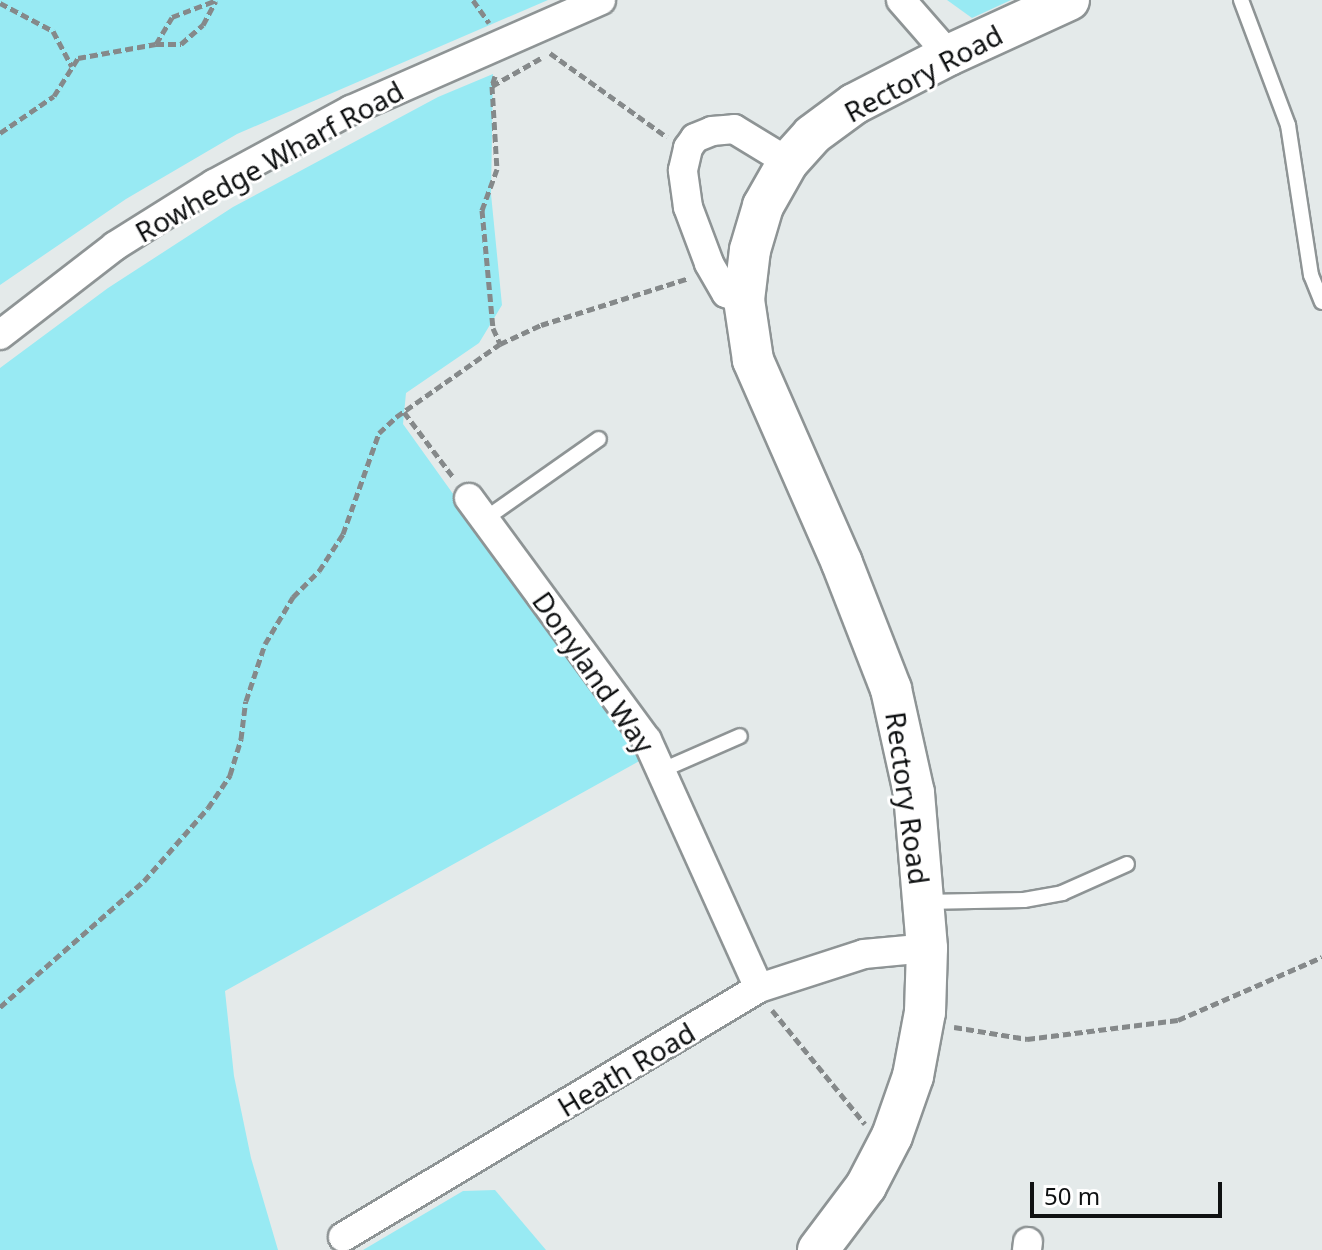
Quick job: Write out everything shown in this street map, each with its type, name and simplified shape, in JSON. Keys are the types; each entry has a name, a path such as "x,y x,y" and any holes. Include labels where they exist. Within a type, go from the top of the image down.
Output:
{"street":[{"name":"Rowhedge Wharf Road","path":"0,335 115,246 214,184 351,110 601,0"},
{"path":"901,0 949,55"},
{"name":"Rectory Road","path":"818,1250 866,1186 886,1149 913,1076 924,1022 927,948 914,793 891,689 842,563 753,360 744,300 750,250 763,206 788,162 812,135 854,104 949,55 1069,0"},
{"path":"744,300 726,293 713,270 688,207 683,170 687,152 695,138 712,131 734,129 788,162"},
{"name":"Donyland Way","path":"477,508 647,740 757,989"},
{"name":"Heath Road","path":"343,1237 757,989 864,954 927,948"}],"lane":[{"path":"1241,0 1288,125 1311,275 1322,302"},
{"path":"477,508 599,439"},
{"path":"660,771 740,736"},
{"path":"923,902 1024,900 1062,893 1127,864"}],"path":[{"path":"0,133 54,96 78,58 156,44 181,44 203,25 217,0 172,17 156,44"},
{"path":"473,0 493,46 497,169 482,210 493,328 500,344"},
{"path":"0,3 53,31 72,66"},
{"path":"492,86 493,46"},
{"path":"492,86 552,52 687,152"},
{"path":"0,1007 144,881 216,797 230,775 241,739 246,701 265,644 293,597 319,571 343,534 379,433 500,344 541,325 713,270"},
{"path":"404,412 477,508"},
{"path":"924,1022 1027,1039 1178,1020 1322,957"},
{"path":"757,989 886,1149"}],"shaded area":[{"path":"0,0 548,0 237,134 126,199 0,285"},
{"path":"947,0 1011,0 972,18"},
{"path":"493,74 491,194 502,305 479,343 406,393 403,424 643,759 225,991 234,1076 251,1158 278,1250 0,1250 0,368 108,288 233,207 438,97"},
{"path":"495,1190 546,1250 363,1250 463,1191"}]}
